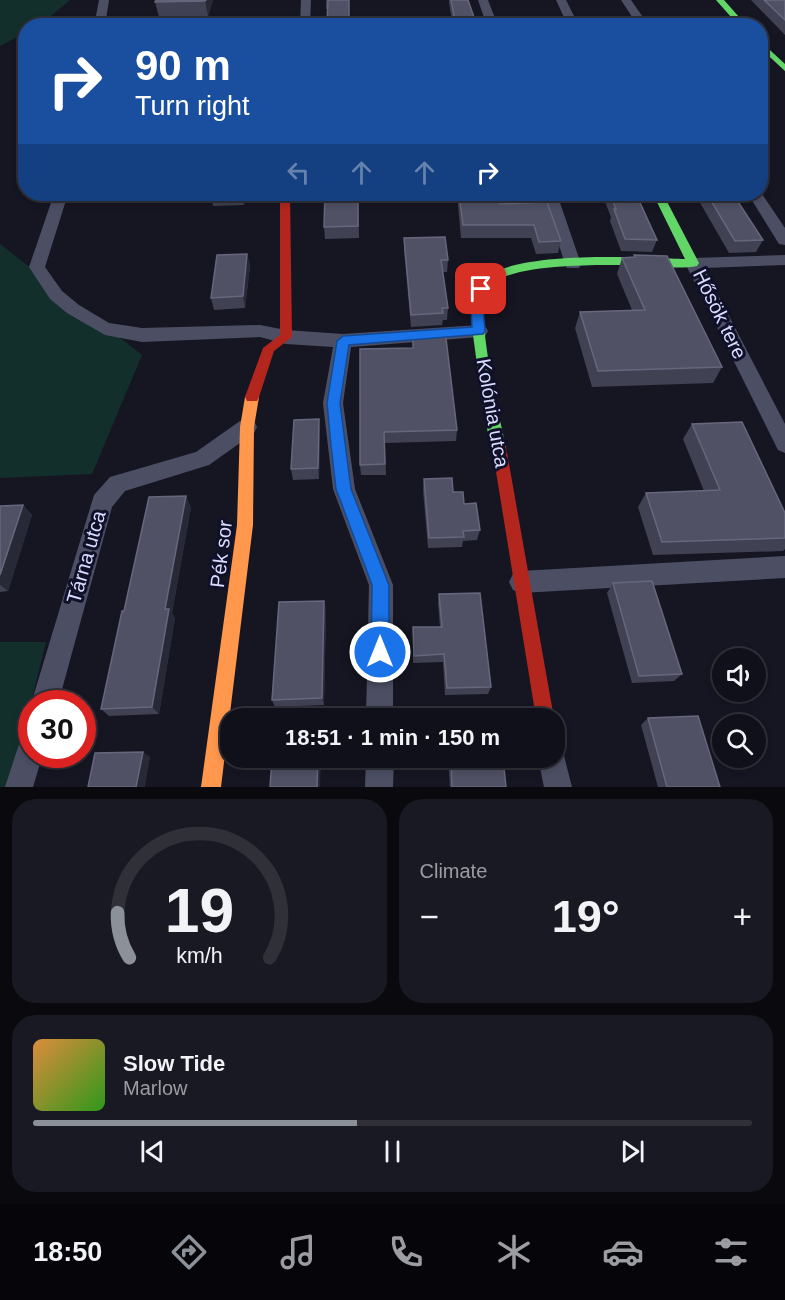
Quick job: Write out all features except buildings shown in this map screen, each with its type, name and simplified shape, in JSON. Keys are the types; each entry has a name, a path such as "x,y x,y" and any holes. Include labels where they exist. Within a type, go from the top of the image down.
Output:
{"street":[{"path":"101,18 104,0"},
{"path":"305,18 306,0"},
{"path":"483,0 490,18"},
{"path":"561,0 570,18"},
{"path":"627,0 639,18"},
{"path":"720,0 737,18"},
{"path":"768,51 785,69"},
{"path":"59,201 37,267 56,295 73,309 105,329 142,335 260,331 286,337 343,341 479,331"},
{"path":"285,201 286,337"},
{"path":"552,201 573,264"},
{"path":"662,201 693,263"},
{"path":"759,201 785,240"},
{"name":"Hősök tere","path":"785,260 693,263 785,444"},
{"name":"Kolónia utca","path":"544,708 479,331 477,307 481,289 488,279 514,267 693,263"},
{"name":"Pék sor","path":"210,787 246,525 247,427 259,372 269,348 286,337"},
{"path":"343,341 333,403 344,489 381,585 380,708"},
{"name":"Tárna utca","path":"48,690 102,502 118,484 202,459 247,427"},
{"path":"521,582 785,567"},
{"path":"19,787 25,768"},
{"path":"379,787 380,768"},
{"path":"554,768 558,787"}],"green space":[{"path":"0,0 70,0 48,18 18,18 18,37 0,46"},
{"path":"0,244 142,355 92,474 0,478"},
{"path":"0,642 46,642 34,690 18,690 18,755 10,787 0,787"}],"traffic: fast":[{"path":"720,0 737,18"},
{"path":"768,51 785,69"},
{"path":"499,447 480,342 478,301 481,288 493,277 515,269 544,264 613,261 693,263 662,201"}],"traffic: slow":[{"path":"211,787 245,525 247,427 252,397"}],"traffic: jam":[{"path":"252,397 269,348 286,337 285,201"},
{"path":"499,447 543,708"}],"route":[{"path":"380,652 381,585 344,489 333,403 343,341 479,331 477,307 481,289"}]}
